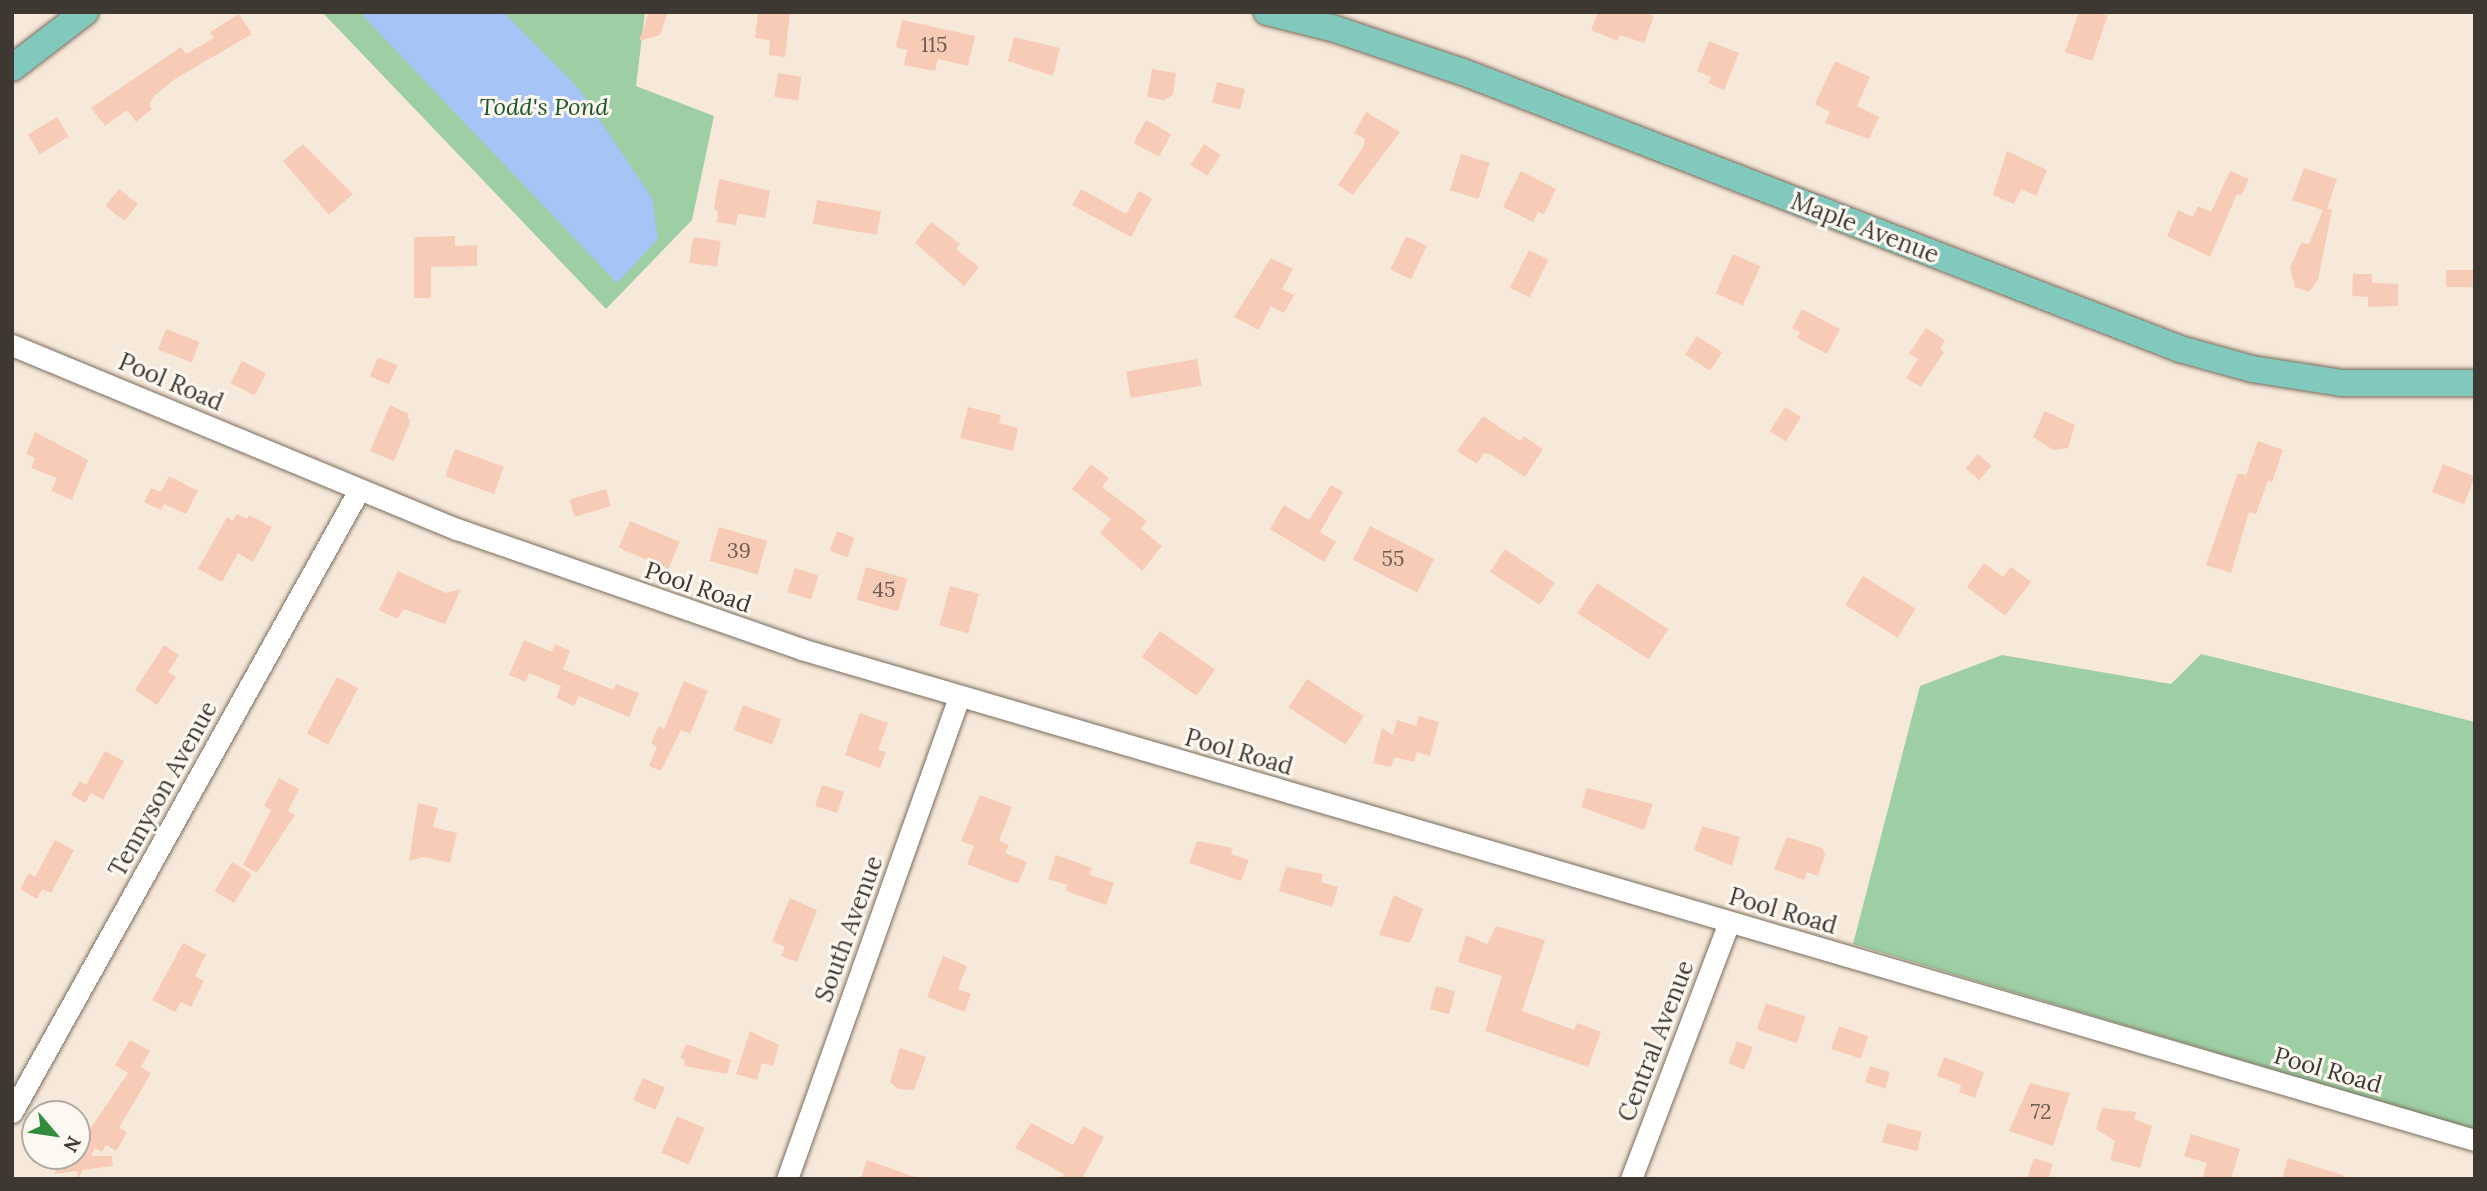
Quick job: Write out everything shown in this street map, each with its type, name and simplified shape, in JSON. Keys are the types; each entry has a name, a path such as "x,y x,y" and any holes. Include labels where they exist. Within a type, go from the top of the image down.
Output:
{"main road":[{"name":"Maple Avenue","path":"1276,13 1463,72 2180,349 2252,369 2341,383 2475,383"},
{"path":"12,68 79,14"}],"street":[{"name":"Pool Road","path":"12,345 359,490 670,606 960,697 2475,1140"},
{"name":"Tennyson Avenue","path":"12,1112 359,490"},
{"name":"South Avenue","path":"787,1179 960,697"},
{"name":"Central Avenue","path":"1632,1179 1729,922"}],"green space":[{"name":"Todd's Pond","path":"322,12 645,12 636,86 714,116 692,220 606,309"},
{"path":"2201,654 2475,722 2475,1130 1853,944 1920,686 2002,655 2171,684"}],"water":[{"name":"Todd's Pond","path":"364,12 503,12 579,89 652,198 658,239 617,283 364,17"}],"building":[{"path":"649,12 668,12 660,35 639,41"},
{"path":"758,12 790,12 785,57 769,55 770,40 755,38"},
{"path":"1598,12 1643,12 1654,16 1644,43 1620,35 1618,41 1591,30"},
{"path":"2079,12 2108,15 2092,61 2065,52"},
{"path":"239,14 252,34 175,79 154,96 149,105 152,109 136,122 127,110 105,126 91,108 181,47 186,54 214,38 210,32"},
{"path":"902,20 975,36 968,66 938,59 935,71 904,65 907,50 896,47"},
{"path":"1014,37 1060,48 1053,76 1008,61"},
{"path":"1709,41 1739,53 1724,90 1708,83 1711,77 1697,71"},
{"path":"1835,61 1870,77 1857,106 1879,117 1869,139 1825,123 1830,112 1815,104"},
{"path":"1152,69 1176,73 1173,95 1164,100 1147,97"},
{"path":"778,73 802,77 798,100 774,97"},
{"path":"1217,82 1245,89 1240,109 1212,102"},
{"path":"1366,112 1400,132 1353,195 1338,185 1363,147 1365,139 1354,133"},
{"path":"57,117 69,137 40,154 28,135"},
{"path":"1146,120 1171,134 1159,157 1133,143"},
{"path":"303,144 353,194 329,215 283,161"},
{"path":"1204,144 1221,155 1207,176 1190,165"},
{"path":"2007,151 2047,170 2036,196 2021,189 2014,204 1993,195"},
{"path":"1461,154 1490,163 1479,199 1450,190"},
{"path":"2304,168 2337,179 2327,209 2332,210 2318,280 2309,292 2295,287 2290,268 2301,243 2309,244 2323,210 2292,200"},
{"path":"1521,171 1556,189 1544,214 1538,212 1533,222 1503,207"},
{"path":"2230,171 2249,179 2241,196 2237,194 2210,257 2167,236 2178,210 2193,217 2198,206 2211,212"},
{"path":"719,179 770,191 765,218 738,214 736,225 717,222 718,212 714,208"},
{"path":"119,189 138,204 124,221 105,206"},
{"path":"1081,189 1126,214 1139,191 1152,199 1131,237 1072,205"},
{"path":"817,200 881,211 877,235 813,224"},
{"path":"931,222 960,244 956,249 979,267 964,286 915,243"},
{"path":"455,236 455,246 477,245 477,266 431,267 431,298 414,298 414,237"},
{"path":"1406,236 1427,246 1411,279 1390,270"},
{"path":"693,237 721,241 717,267 689,263"},
{"path":"1529,250 1549,260 1530,297 1510,287"},
{"path":"1733,254 1760,266 1743,305 1716,293"},
{"path":"1271,258 1293,269 1282,289 1294,295 1284,313 1271,306 1259,330 1234,317"},
{"path":"2446,270 2475,270 2475,287 2446,287"},
{"path":"2353,274 2372,274 2372,283 2398,284 2398,306 2368,307 2368,297 2352,296"},
{"path":"1802,309 1840,329 1827,354 1797,338 1800,332 1792,328"},
{"path":"1926,328 1945,340 1940,349 1944,352 1921,387 1906,378 1918,359 1909,354"},
{"path":"166,329 200,342 192,362 158,350"},
{"path":"1697,336 1722,352 1710,371 1685,354"},
{"path":"378,357 397,365 389,385 370,376"},
{"path":"1197,359 1202,386 1131,398 1126,372"},
{"path":"242,361 266,373 255,396 231,383"},
{"path":"390,405 409,414 407,418 411,420 394,461 370,451"},
{"path":"968,407 1001,415 999,423 1018,428 1013,451 960,438"},
{"path":"1785,407 1801,417 1786,442 1770,432"},
{"path":"2045,411 2075,425 2068,448 2053,450 2033,437"},
{"path":"1483,416 1520,441 1524,436 1543,449 1525,477 1490,454 1484,453 1477,464 1457,451"},
{"path":"35,432 88,460 72,500 51,491 57,478 31,468 35,458 26,454"},
{"path":"2258,441 2283,450 2272,482 2268,480 2256,514 2249,512 2231,573 2206,565 2238,473 2246,475"},
{"path":"455,449 504,467 494,494 445,476"},
{"path":"1978,454 1992,466 1979,480 1966,468"},
{"path":"1091,464 1109,478 1102,487 1147,521 1141,529 1162,546 1142,571 1100,533 1111,519 1072,489"},
{"path":"2443,464 2475,476 2464,504 2432,492"},
{"path":"169,476 198,491 186,514 164,504 161,510 144,502 151,488 161,492"},
{"path":"1331,485 1343,492 1320,532 1336,542 1324,562 1270,529 1284,505 1309,520"},
{"path":"606,489 611,506 574,517 569,499"},
{"path":"237,514 247,519 249,515 272,527 253,562 238,553 222,582 198,569 227,517 233,521"},
{"path":"630,521 680,542 668,569 619,548"},
{"path":"1370,526 1434,559 1417,593 1353,560"},
{"path":"719,527 767,541 757,574 709,561"},
{"path":"837,531 855,538 847,557 829,551"},
{"path":"1505,549 1555,583 1540,605 1490,571"},
{"path":"1984,563 2003,577 2011,567 2031,582 2005,616 1967,587"},
{"path":"866,567 907,579 898,612 857,600"},
{"path":"795,568 819,576 811,600 787,592"},
{"path":"398,571 446,593 461,589 445,624 404,609 397,619 379,610"},
{"path":"1863,576 1916,609 1898,638 1845,605"},
{"path":"1597,583 1668,629 1649,659 1577,613"},
{"path":"950,586 979,594 968,633 939,626"},
{"path":"1160,631 1215,669 1197,696 1142,657"},
{"path":"524,640 552,652 555,644 570,651 563,669 613,690 616,684 639,693 629,717 579,696 574,706 556,698 561,686 529,673 526,682 509,675"},
{"path":"164,645 179,655 168,672 176,677 157,705 135,690"},
{"path":"337,677 358,688 328,745 307,734"},
{"path":"1307,679 1364,716 1346,745 1288,708"},
{"path":"684,681 708,691 690,734 681,730 661,771 649,766 657,747 651,743 659,726 664,729"},
{"path":"743,705 782,719 772,744 734,730"},
{"path":"860,713 888,723 878,750 886,752 880,768 845,755"},
{"path":"1419,716 1439,722 1430,756 1417,752 1414,762 1394,757 1391,767 1373,763 1382,728 1393,735 1397,720 1416,726"},
{"path":"105,751 124,761 103,800 91,793 85,803 71,795 80,781 86,785"},
{"path":"279,778 299,789 288,811 295,815 257,873 243,865 271,810 264,806"},
{"path":"822,785 844,792 837,813 815,806"},
{"path":"1587,788 1653,804 1644,830 1581,807"},
{"path":"980,795 1012,807 999,841 1009,845 1005,853 1027,862 1018,884 967,864 974,846 961,841"},
{"path":"418,803 438,808 433,827 457,833 450,863 424,857 409,861"},
{"path":"1702,826 1740,837 1732,866 1694,850"},
{"path":"1787,837 1822,848 1825,854 1818,876 1807,872 1804,880 1774,869"},
{"path":"55,840 74,850 51,893 42,889 37,899 20,889 29,873 35,877"},
{"path":"1197,841 1233,848 1231,854 1249,860 1241,881 1189,863"},
{"path":"1056,855 1092,868 1090,875 1114,883 1106,905 1066,891 1067,885 1048,879"},
{"path":"232,862 252,874 234,903 214,891"},
{"path":"1286,867 1323,874 1321,882 1338,887 1332,907 1279,891"},
{"path":"1394,895 1423,909 1410,943 1379,935"},
{"path":"790,898 817,910 797,962 781,956 785,947 772,941"},
{"path":"1496,926 1545,940 1522,1011 1574,1030 1577,1023 1601,1032 1588,1067 1485,1031 1502,976 1458,962 1466,935 1487,944"},
{"path":"183,943 206,955 195,976 204,981 191,1007 181,1002 175,1012 152,1000"},
{"path":"943,956 967,966 958,989 971,994 964,1012 927,997"},
{"path":"1436,986 1455,991 1449,1014 1430,1009"},
{"path":"1766,1003 1806,1017 1797,1043 1757,1029"},
{"path":"1839,1026 1868,1036 1860,1059 1831,1049"},
{"path":"750,1031 779,1045 773,1066 762,1063 757,1080 736,1074"},
{"path":"130,1040 150,1051 141,1067 151,1073 119,1128 127,1132 116,1151 106,1145 102,1152 95,1148 91,1156 91,1128 128,1073 115,1065"},
{"path":"1737,1041 1753,1047 1744,1069 1728,1063"},
{"path":"686,1044 731,1060 727,1074 684,1066 685,1060 680,1058"},
{"path":"900,1048 926,1057 914,1090 898,1089 890,1082"},
{"path":"1944,1057 1984,1072 1975,1098 1959,1092 1961,1085 1937,1076"},
{"path":"1870,1066 1890,1072 1885,1088 1865,1082"},
{"path":"643,1078 665,1088 655,1110 633,1100"},
{"path":"2030,1083 2070,1093 2053,1146 2009,1131"},
{"path":"2102,1108 2136,1112 2134,1119 2152,1126 2140,1168 2110,1160 2115,1141 2096,1129"},
{"path":"677,1116 705,1128 689,1165 661,1153"},
{"path":"1031,1123 1073,1145 1083,1126 1104,1137 1082,1179 1061,1179 1064,1174 1015,1148"},
{"path":"1887,1123 1922,1132 1917,1151 1882,1142"},
{"path":"2191,1134 2240,1149 2231,1179 2202,1179 2207,1163 2184,1156"},
{"path":"91,1156 112,1156 113,1166 91,1169"},
{"path":"2034,1158 2053,1164 2048,1179 2027,1179"},
{"path":"2288,1158 2343,1175 2343,1179 2282,1179"},
{"path":"867,1160 915,1177 860,1179"},
{"path":"56,1170 83,1170 78,1179 77,1171 54,1174"}]}
